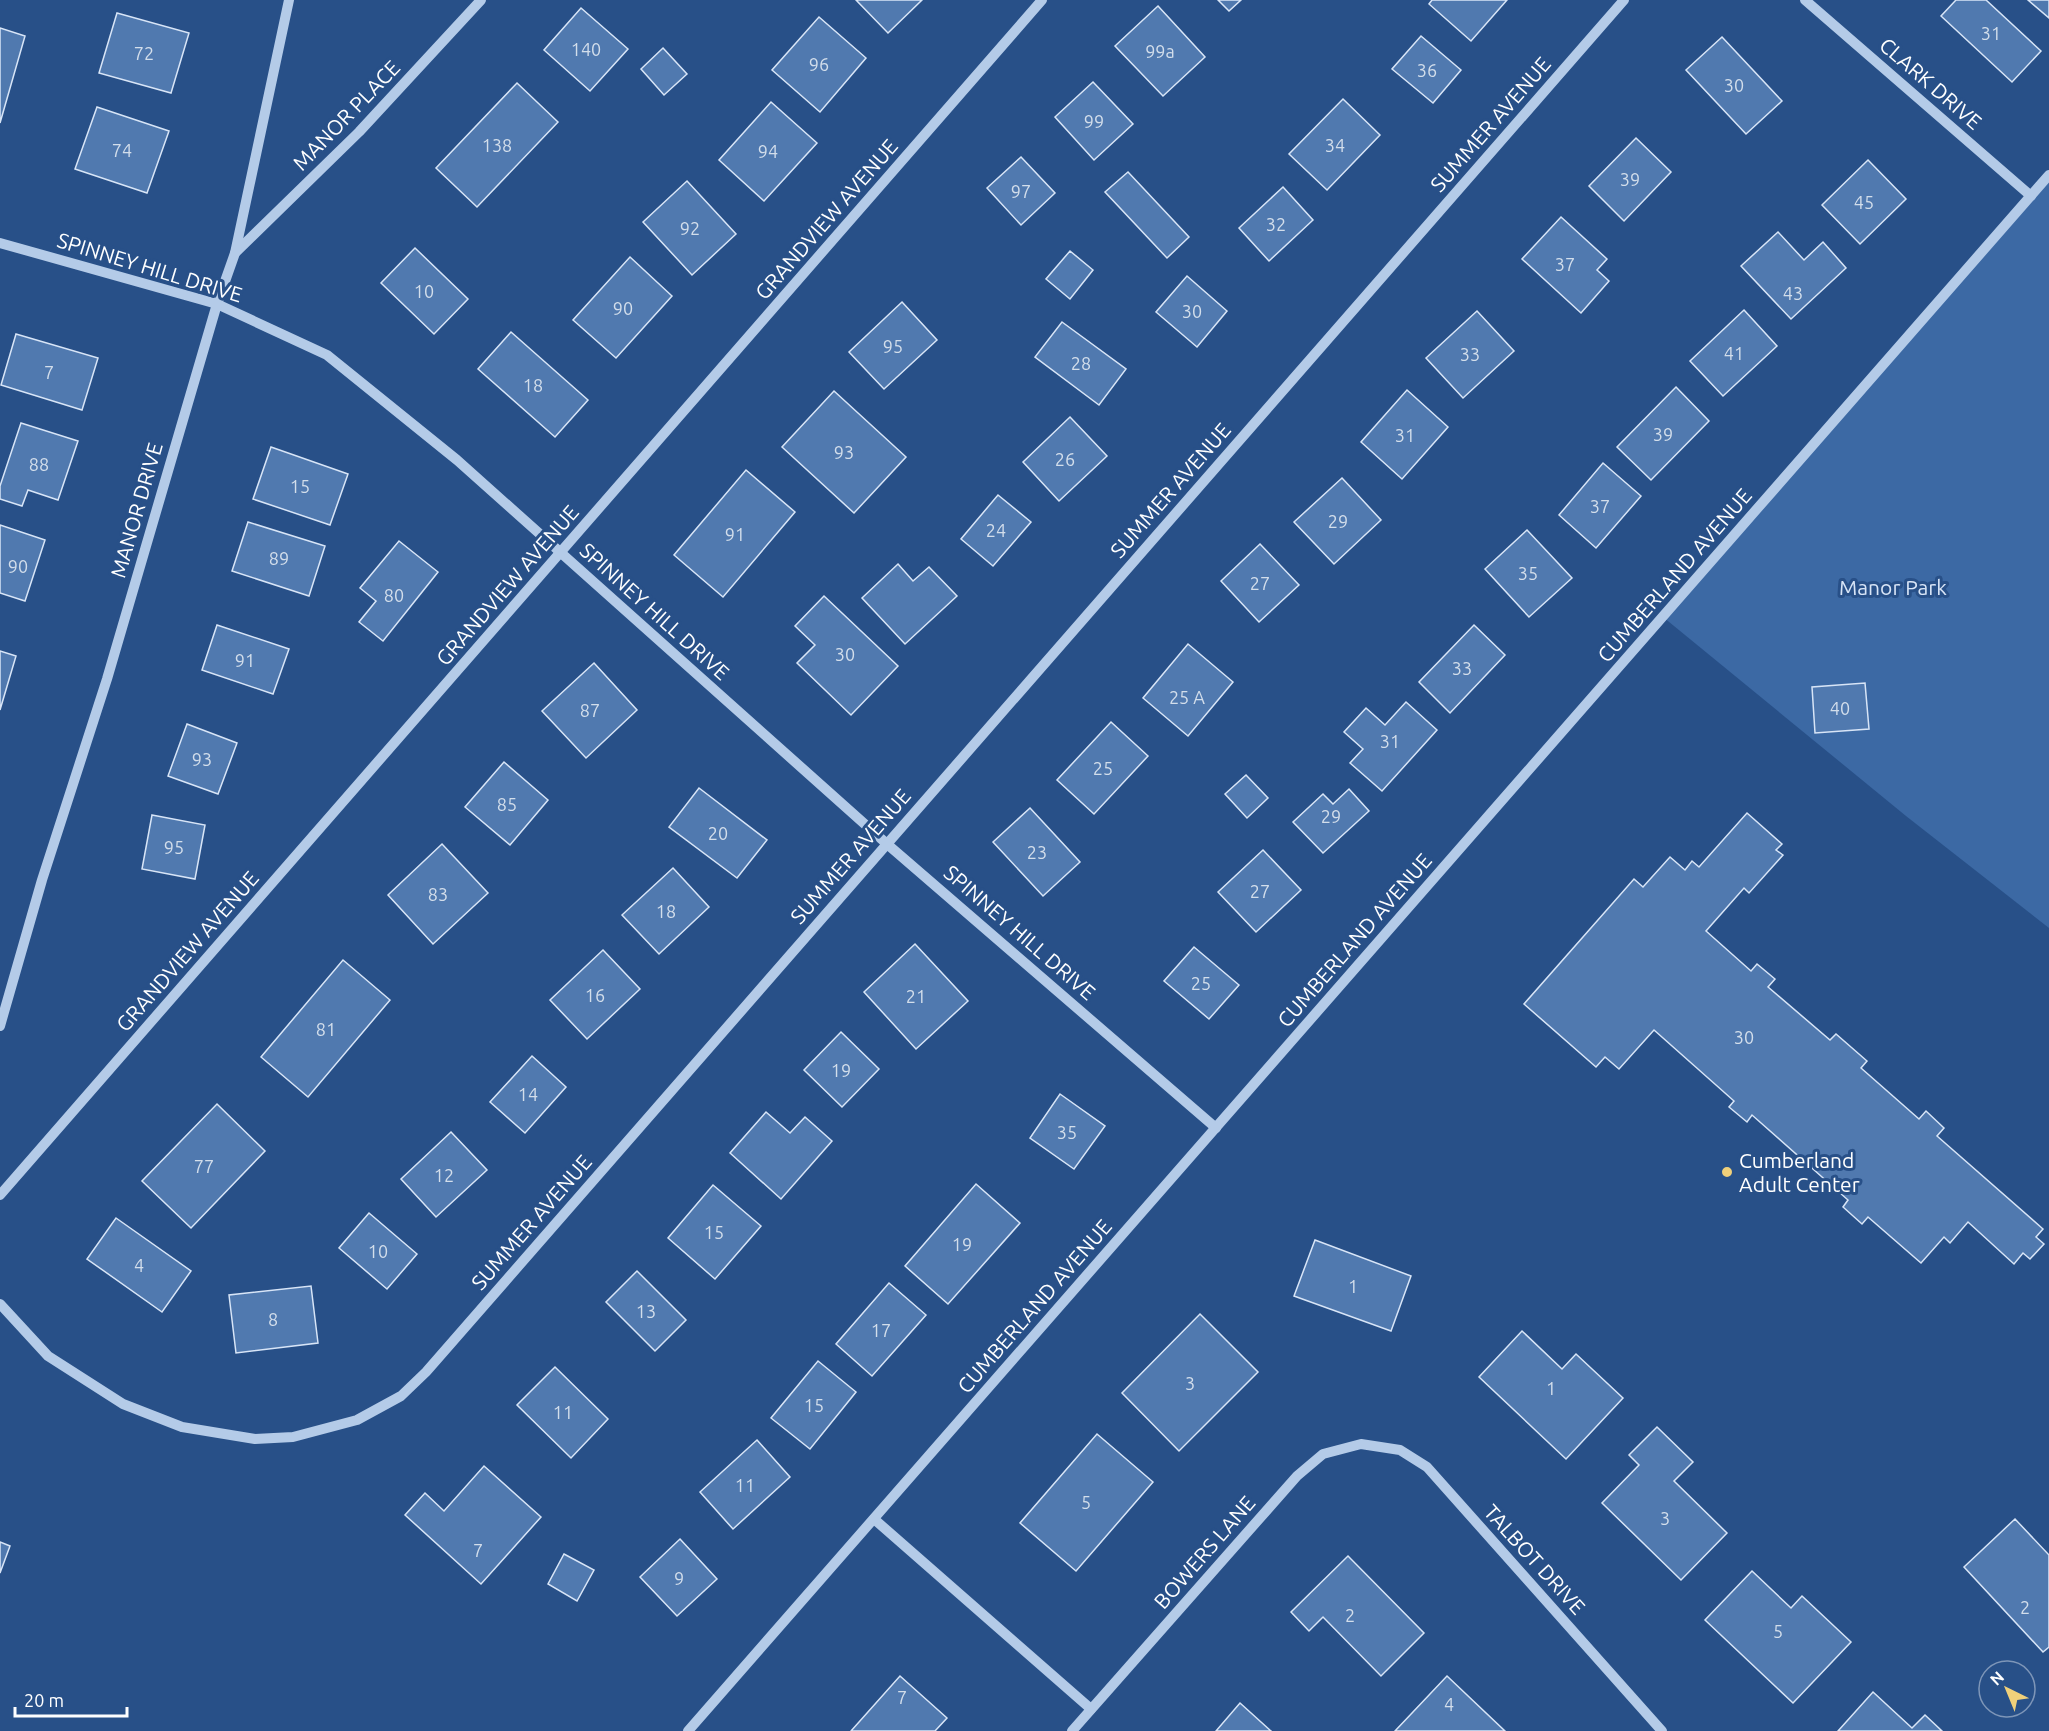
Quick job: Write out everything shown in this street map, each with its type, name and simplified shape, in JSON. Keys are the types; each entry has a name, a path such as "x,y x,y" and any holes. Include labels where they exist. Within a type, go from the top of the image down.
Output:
{"street":[{"name":"MANOR DRIVE","path":"0,1026 42,880 110,667 217,304 235,253 289,0"},
{"name":"MANOR PLACE","path":"235,253 359,132 481,0"},
{"name":"GRANDVIEW AVENUE","path":"0,1195 1042,0"},
{"name":"SUMMER AVENUE","path":"0,1304 48,1356 123,1404 182,1427 255,1439 293,1437 357,1420 400,1396 426,1372 1624,0"},
{"name":"CLARK DRIVE","path":"1805,0 2031,196"},
{"name":"CUMBERLAND AVENUE","path":"688,1731 2049,175"},
{"name":"SPINNEY HILL DRIVE","path":"0,243 217,304 327,355 457,460 887,844 1216,1128"},
{"name":"BOWERS LANE","path":"1072,1731 1297,1476 1323,1454 1361,1444"},
{"name":"TALBOT DRIVE","path":"1361,1444 1400,1450 1427,1467 1654,1728"},
{"path":"874,1519 1091,1709"}],"green space":[{"name":"Manor Park","path":"2049,176 2049,928 1906,816 1663,617"}],"building":[{"path":"856,0 922,0 888,33"},
{"path":"1218,0 1241,0 1229,11"},
{"path":"1432,0 1507,0 1471,41 1429,4"},
{"path":"1956,0 1986,0 2041,51 2012,82 1941,16"},
{"path":"2028,0 2049,0 2049,18"},
{"path":"1158,6 1205,57 1163,96 1115,46"},
{"path":"581,8 628,49 590,91 544,50"},
{"path":"117,13 189,33 171,93 99,73"},
{"path":"819,17 866,58 820,112 772,70"},
{"path":"0,28 25,36 0,123"},
{"path":"1421,36 1461,70 1433,103 1392,69"},
{"path":"1722,37 1782,101 1746,134 1686,70"},
{"path":"663,48 687,74 664,95 641,69"},
{"path":"1093,82 1133,124 1094,160 1055,117"},
{"path":"517,83 558,122 477,207 436,168"},
{"path":"1343,99 1380,135 1327,190 1289,154"},
{"path":"771,102 817,143 764,201 719,160"},
{"path":"97,107 169,131 147,193 75,169"},
{"path":"1636,138 1671,172 1624,221 1589,186"},
{"path":"1021,157 1055,193 1021,225 987,188"},
{"path":"1868,160 1906,199 1860,244 1822,205"},
{"path":"1128,172 1189,237 1167,258 1105,192"},
{"path":"687,181 736,234 692,275 643,222"},
{"path":"1283,187 1313,220 1269,261 1239,228"},
{"path":"1561,217 1607,259 1597,270 1609,281 1581,313 1522,259"},
{"path":"1778,232 1804,260 1823,242 1846,268 1791,319 1741,266"},
{"path":"415,248 468,299 434,334 381,283"},
{"path":"1070,251 1093,270 1070,299 1046,279"},
{"path":"630,257 672,296 616,358 573,320"},
{"path":"1187,276 1227,311 1197,347 1156,312"},
{"path":"902,302 937,340 884,389 849,352"},
{"path":"1744,310 1777,346 1723,396 1690,361"},
{"path":"1477,311 1514,351 1463,398 1426,358"},
{"path":"1062,322 1126,369 1099,405 1035,357"},
{"path":"511,332 588,400 555,437 478,369"},
{"path":"16,334 98,358 82,410 1,385"},
{"path":"1676,387 1709,421 1651,480 1617,447"},
{"path":"1407,390 1448,427 1402,479 1361,442"},
{"path":"834,391 906,457 854,513 782,447"},
{"path":"1070,417 1107,456 1059,501 1023,462"},
{"path":"21,423 78,441 58,500 28,490 22,506 0,499 0,486"},
{"path":"271,447 348,474 330,525 253,499"},
{"path":"1603,463 1641,496 1596,548 1559,515"},
{"path":"746,470 795,512 723,597 674,555"},
{"path":"1342,478 1381,520 1334,564 1294,522"},
{"path":"998,495 1031,522 993,566 961,539"},
{"path":"248,522 325,546 309,596 232,571"},
{"path":"0,525 45,540 25,601 0,593"},
{"path":"1527,530 1572,578 1529,617 1485,569"},
{"path":"399,541 438,572 383,641 359,622 376,601 360,588"},
{"path":"1260,544 1299,585 1259,622 1221,581"},
{"path":"898,564 913,581 929,567 957,596 905,644 862,598"},
{"path":"824,596 898,666 851,715 797,663 815,645 795,626"},
{"path":"217,625 289,649 273,694 202,670"},
{"path":"1474,625 1505,655 1450,713 1419,682"},
{"path":"1188,644 1233,682 1188,736 1143,698"},
{"path":"0,651 16,656 0,710"},
{"path":"594,663 637,710 586,758 542,711"},
{"path":"1865,683 1869,729 1815,733 1812,687"},
{"path":"1406,702 1437,730 1382,791 1350,763 1363,749 1344,732 1366,708 1385,725"},
{"path":"1111,722 1148,756 1094,814 1057,780"},
{"path":"187,724 237,743 218,794 168,776"},
{"path":"504,762 548,800 510,845 465,807"},
{"path":"1246,775 1268,798 1247,818 1225,794"},
{"path":"699,788 767,840 737,878 669,827"},
{"path":"1349,789 1369,811 1323,853 1293,822 1323,794 1333,804"},
{"path":"1030,808 1080,862 1043,896 993,842"},
{"path":"1747,813 1782,844 1776,850 1783,855 1749,893 1744,888 1706,931 1751,971 1757,964 1775,979 1768,987 1830,1040 1836,1034 1867,1061 1861,1068 1919,1119 1926,1111 1944,1128 1937,1136 2043,1229 2036,1237 2044,1244 2030,1259 2023,1253 2014,1264 1968,1222 1950,1243 1944,1237 1921,1263 1868,1217 1862,1224 1843,1207 1848,1200 1752,1115 1747,1122 1729,1107 1734,1101 1654,1030 1619,1069 1605,1057 1596,1067 1524,1004 1634,879 1643,887 1670,857 1685,870 1692,861 1699,867"},
{"path":"152,815 205,825 195,879 142,869"},
{"path":"442,844 488,893 433,944 388,895"},
{"path":"1263,850 1301,890 1256,932 1218,892"},
{"path":"673,868 709,907 659,954 622,915"},
{"path":"915,944 968,1001 916,1049 864,992"},
{"path":"1194,947 1239,985 1209,1019 1164,981"},
{"path":"603,950 640,989 587,1039 550,1000"},
{"path":"343,960 390,1000 308,1097 261,1057"},
{"path":"841,1032 879,1069 842,1107 804,1070"},
{"path":"532,1056 566,1087 525,1133 490,1102"},
{"path":"1060,1094 1105,1126 1074,1169 1030,1138"},
{"path":"217,1104 265,1151 191,1228 142,1181"},
{"path":"766,1112 790,1133 805,1117 832,1141 781,1199 730,1153"},
{"path":"451,1132 487,1170 436,1217 401,1179"},
{"path":"976,1184 1020,1223 948,1304 905,1266"},
{"path":"713,1185 761,1226 715,1279 668,1238"},
{"path":"369,1213 417,1254 387,1289 339,1248"},
{"path":"116,1218 191,1271 162,1312 87,1259"},
{"path":"1315,1240 1411,1276 1391,1331 1294,1296"},
{"path":"637,1271 686,1320 655,1351 606,1302"},
{"path":"889,1283 926,1315 872,1376 836,1344"},
{"path":"311,1286 318,1343 236,1353 229,1295"},
{"path":"1200,1314 1258,1372 1179,1451 1122,1393"},
{"path":"1522,1331 1562,1369 1576,1354 1623,1398 1566,1459 1479,1377"},
{"path":"818,1361 856,1392 810,1449 771,1418"},
{"path":"555,1367 608,1419 571,1458 517,1405"},
{"path":"1657,1427 1693,1462 1674,1481 1727,1533 1681,1580 1602,1503 1639,1465 1629,1455"},
{"path":"1097,1434 1153,1482 1076,1571 1020,1523"},
{"path":"757,1440 790,1477 733,1529 700,1492"},
{"path":"484,1466 541,1517 481,1584 405,1515 425,1493 444,1511"},
{"path":"2015,1519 2049,1555 2049,1647 2043,1652 1964,1567"},
{"path":"680,1539 717,1579 677,1616 640,1577"},
{"path":"0,1542 10,1546 0,1573"},
{"path":"564,1554 594,1570 577,1601 548,1584"},
{"path":"1348,1556 1424,1633 1381,1676 1323,1617 1309,1631 1291,1612"},
{"path":"1752,1571 1791,1608 1802,1596 1851,1642 1793,1703 1705,1620"},
{"path":"900,1676 947,1718 935,1731 851,1731"},
{"path":"1447,1676 1505,1731 1395,1731"},
{"path":"1873,1692 1912,1728 1925,1715 1942,1731 1838,1731"},
{"path":"1240,1703 1271,1731 1216,1731"}],"place":[{"name":"Cumberland Adult Center","path":"1727,1172"}]}
